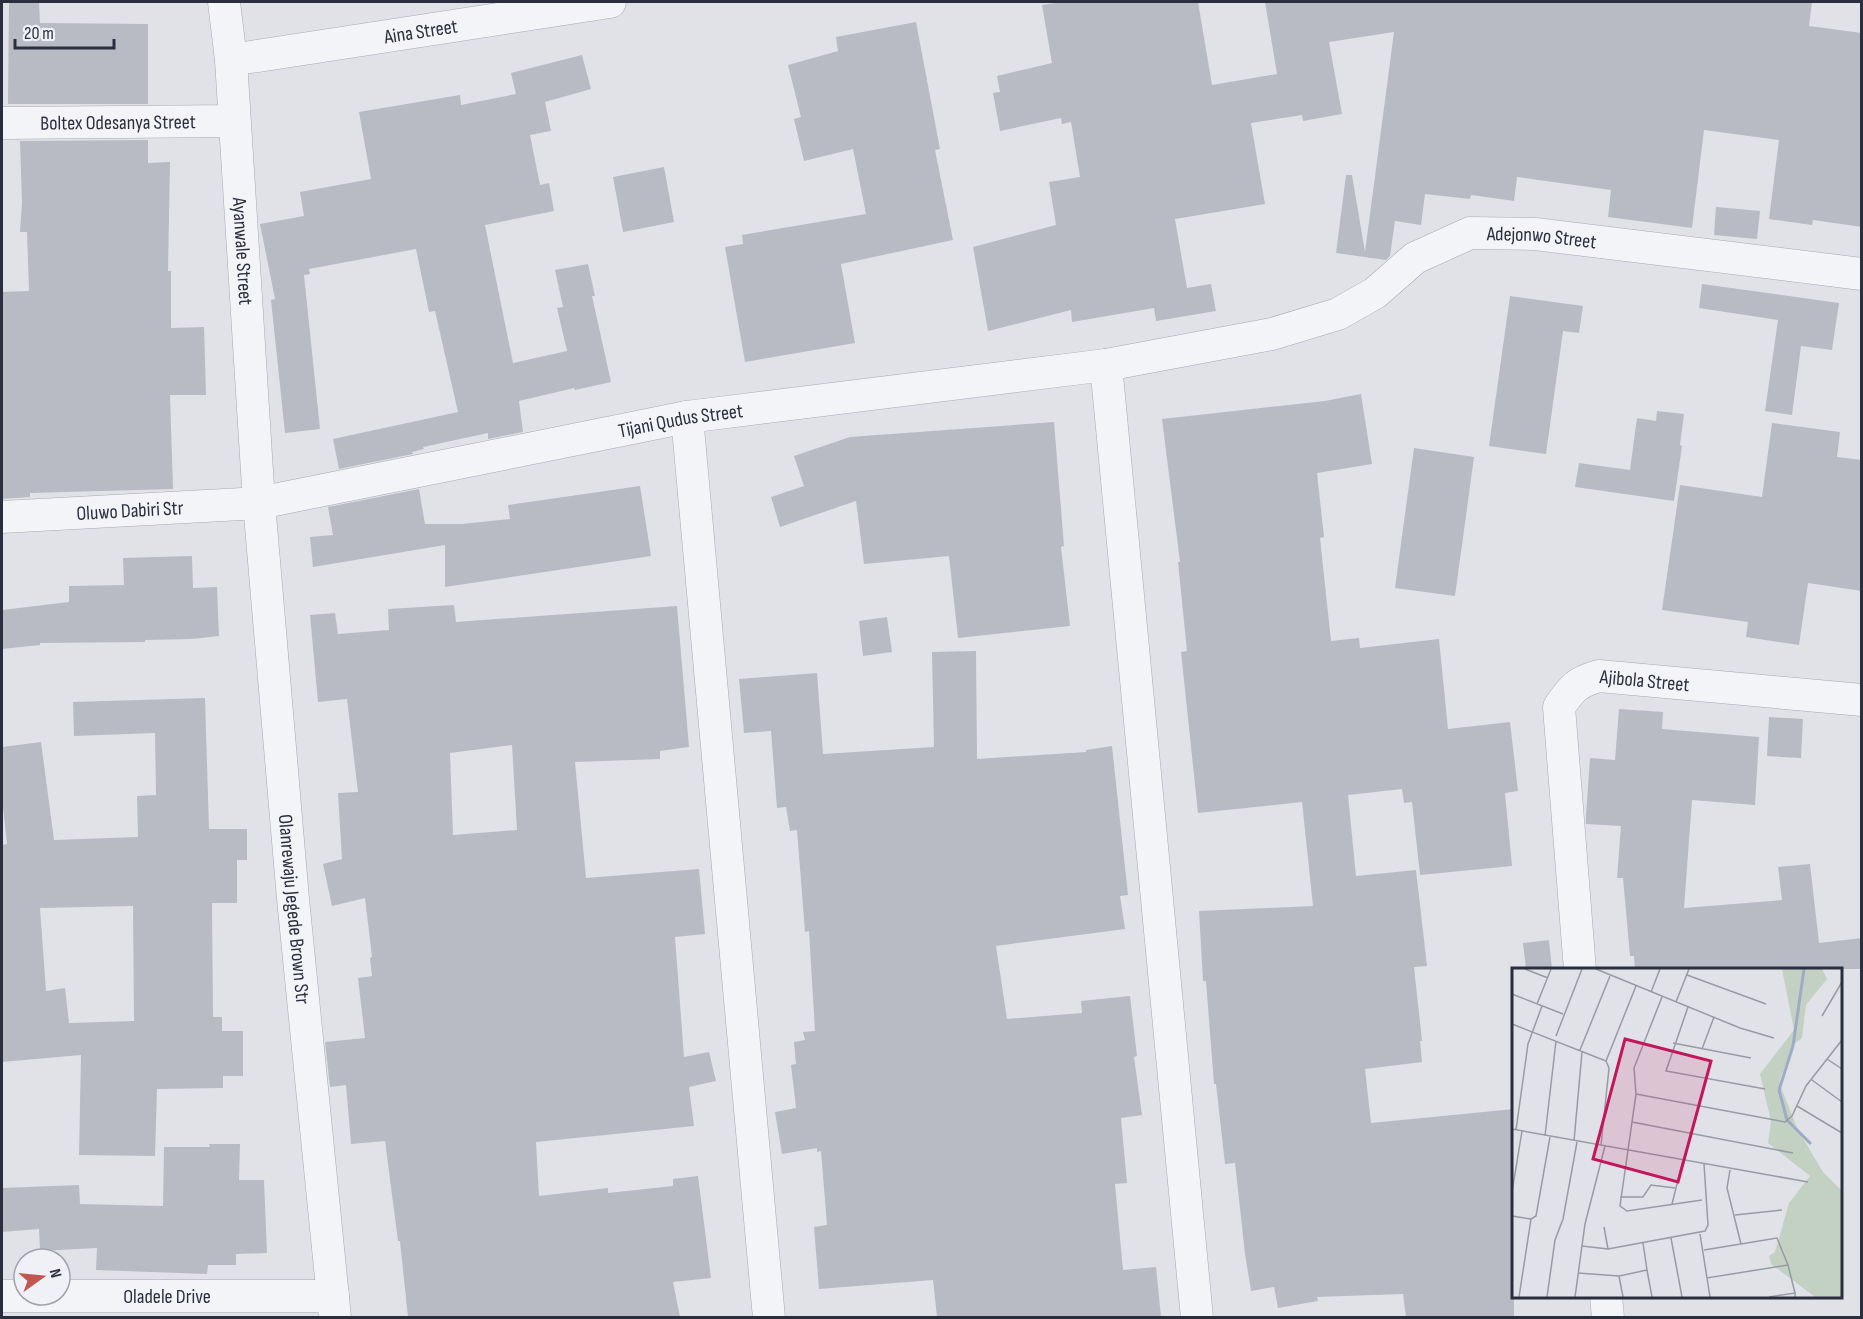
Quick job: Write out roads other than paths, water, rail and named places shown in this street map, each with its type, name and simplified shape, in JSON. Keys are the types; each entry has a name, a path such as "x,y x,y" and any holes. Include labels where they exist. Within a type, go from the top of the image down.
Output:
{"street":[{"name":"Ayanwale Street","path":"224,2 231,60 259,503"},
{"name":"Aina Street","path":"231,60 610,2"},
{"name":"Boltex Odesanya Street","path":"2,123 234,121"},
{"name":"Adejonwo Street","path":"1106,365 1272,334 1338,314 1375,293 1415,258 1470,233 1535,234 1862,274"},
{"name":"Tijani Qudus Street","path":"259,503 687,417 1106,365"},
{"path":"1106,365 1197,1317"},
{"path":"687,417 769,1317"},
{"name":"Oluwo Dabiri Str","path":"2,518 259,503"},
{"name":"Olanrewaju Jegede Brown Str","path":"259,503 293,899 334,1306"},
{"name":"Ajibola Street","path":"1580,968 1559,707 1572,689 1582,681 1599,676 1862,700"},
{"name":"Oladele Drive","path":"2,1296 334,1306"},
{"path":"1606,1298 1608,1317"}]}
